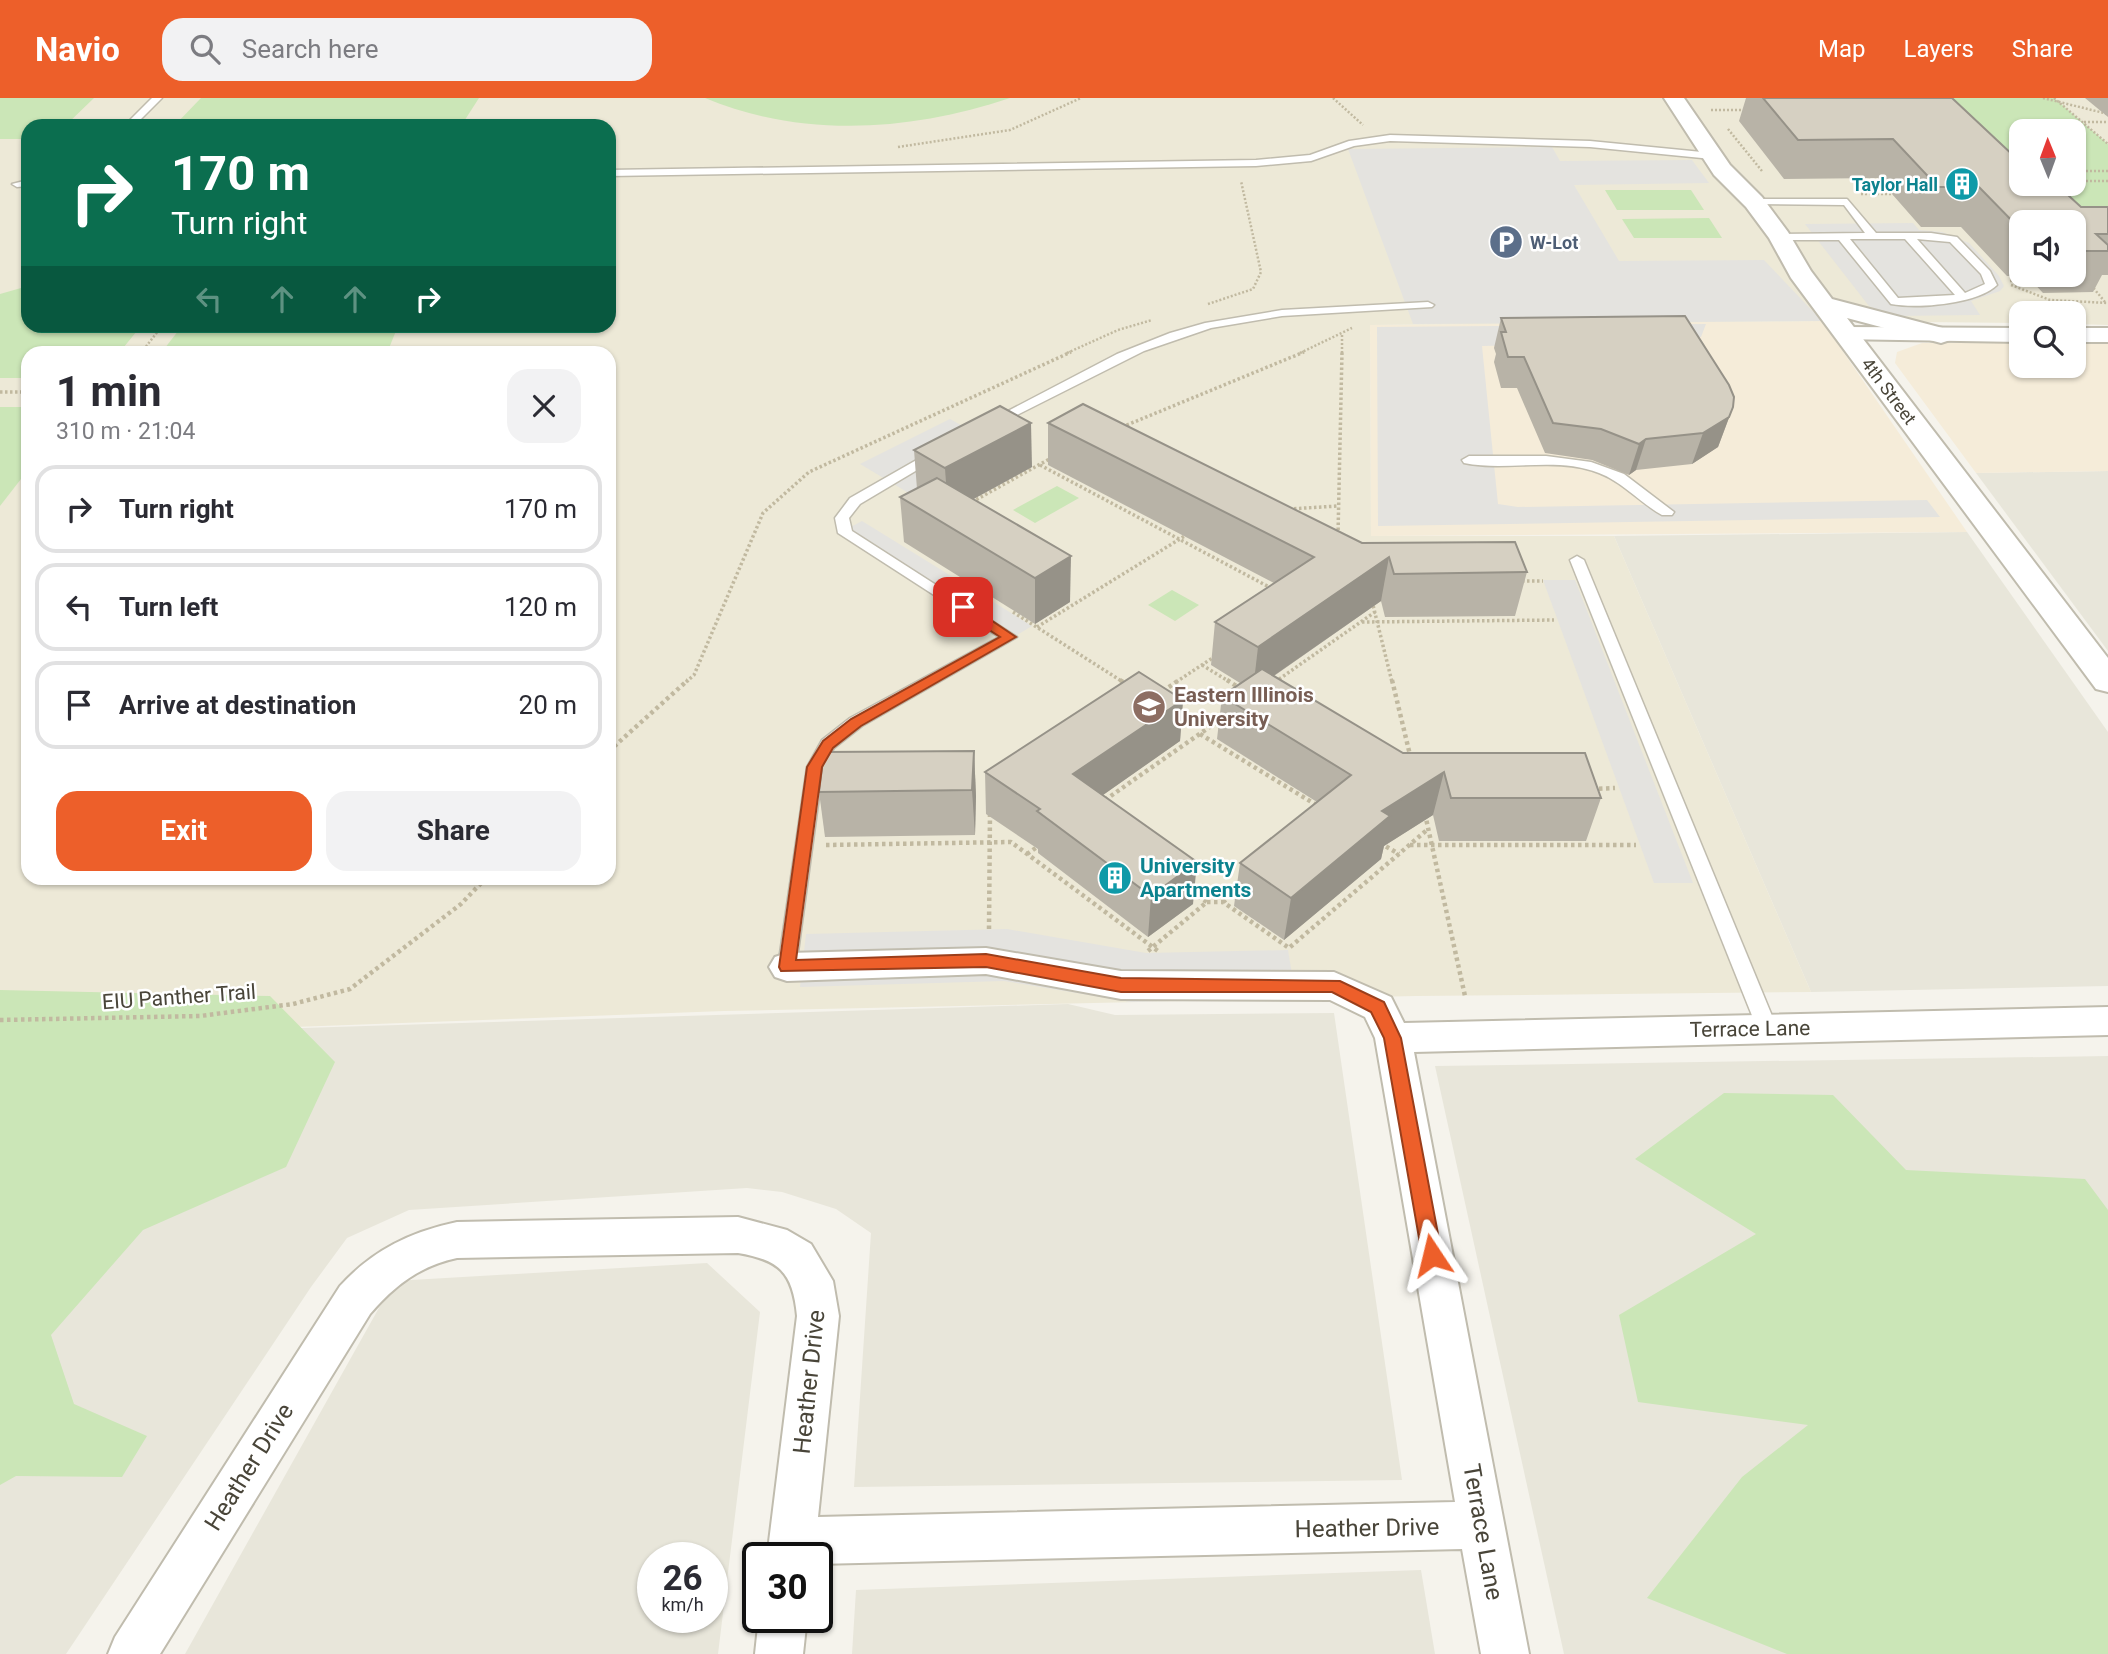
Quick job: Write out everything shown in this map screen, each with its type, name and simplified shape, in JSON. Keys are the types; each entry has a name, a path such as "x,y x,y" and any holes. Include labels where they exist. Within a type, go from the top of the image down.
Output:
{"street":[{"name":"4th Street","path":"1674,98 1712,156 1754,202 1780,237 1800,273 2108,681"},
{"path":"1823,304 1941,335"},
{"path":"1846,334 2009,335"},
{"path":"2086,335 2108,335"},
{"name":"Terrace Lane","path":"787,967 986,961 1121,985 1334,986 1378,1007 1393,1038 1506,1654"},
{"name":"Terrace Lane","path":"1393,1038 2108,1021"},
{"name":"Heather Drive","path":"132,1654 355,1300 375,1276 400,1257 457,1240 738,1235 765,1238 789,1250 807,1266 817,1293 818,1316 792,1542"},
{"name":"Heather Drive","path":"833,1548 1482,1525"},
{"path":"779,1654 781,1633"}],"lane":[{"path":"136,119 157,98"},
{"path":"616,173 1256,163 1311,158 1375,139 1569,143 1712,156"},
{"path":"1754,202 1847,202 1873,236"},
{"path":"1780,237 1842,236 1908,236 1953,239 1986,272 1990,279 1987,289 1962,296 1895,302 1842,236"},
{"path":"1908,236 1962,296"},
{"path":"982,427 1141,347 1181,334 1296,311 1428,305"},
{"path":"787,967 815,767 828,744 856,722 1010,637 845,533 842,519 855,501 947,447"},
{"path":"1469,460 1595,466 1619,477 1646,502 1667,512"},
{"path":"1577,560 1767,1028"}],"path":[{"path":"902,147 1010,130 1081,98"},
{"path":"1333,98 1352,113 1375,139"},
{"path":"2043,98 2108,114"},
{"path":"2054,98 2079,119"},
{"path":"1705,110 1754,110"},
{"path":"2086,122 2108,122"},
{"path":"2086,125 2108,144"},
{"path":"2088,171 2108,171"},
{"path":"2088,171 2099,181"},
{"path":"2086,181 2108,181"},
{"path":"2090,284 2107,303"},
{"path":"2018,287 2050,300 2107,303"},
{"path":"1122,426 1272,367 1358,325"},
{"path":"1337,547 1342,333"},
{"path":"0,392 21,391"},
{"path":"969,504 1059,454"},
{"path":"1025,461 1273,589"},
{"path":"1288,509 1338,506"},
{"path":"1037,627 1190,534"},
{"path":"1514,581 1543,581"},
{"path":"1370,592 1412,764"},
{"path":"1066,595 1077,602"},
{"path":"1264,689 1375,612"},
{"path":"1362,621 1555,620"},
{"path":"1339,624 1349,630"},
{"path":"1161,692 1223,651"},
{"path":"1202,665 1243,690"},
{"path":"1104,801 1232,712"},
{"path":"1200,734 1321,808"},
{"path":"1179,735 1189,742"},
{"path":"1589,789 1615,788"},
{"path":"989,929 990,804"},
{"path":"1422,804 1465,996"},
{"path":"1184,886 1207,902 1223,902 1289,948 1428,829"},
{"path":"1027,854 1049,839"},
{"path":"1377,841 1399,854"},
{"path":"804,846 1010,842 1158,951"},
{"path":"1409,845 1636,845"},
{"name":"EIU Panther Trail","path":"0,1020 200,1016 293,1004 350,989 461,904 479,885"},
{"path":"1223,902 1243,886"},
{"path":"1147,951 1207,902"}],"shaded area":[{"name":"Eastern Illinois University","path":"0,98 2108,98 2108,325 2086,324 2086,301 2009,301 2009,323 1822,321 1370,325 1371,536 1614,536 1811,992 1416,996 724,1011 0,1038"},
{"path":"1552,147 1560,161 1692,160 1709,183 1574,185 1619,261 1764,260 1822,321 1413,324 1348,149"},
{"path":"1913,223 1919,230 1942,232 1969,243 1999,276 2004,286 2000,291 1971,301 1980,315 1893,316 1869,306 1805,224"},
{"path":"1822,321 1967,532 1371,536 1370,325"},
{"path":"1706,324 1701,337 1607,343 1482,346 1498,504 1518,507 1927,500 1940,517 1378,526 1377,327"},
{"path":"2086,342 2108,342 2108,471 1976,473 1895,363 1897,352 1922,343 2009,343 2009,378 2086,378"},
{"path":"950,419 1002,448 912,495 860,464"},
{"path":"2108,471 2108,651 1976,473"},
{"path":"862,521 1032,626 1017,635 847,529"},
{"path":"1967,532 2108,732 2108,986 1811,992 1614,536"},
{"path":"1543,580 1575,580 1693,883 1654,883"},
{"path":"1007,929 1146,953 1288,950 1296,998 1131,1002 1004,981 800,987 806,934"},
{"path":"1068,1004 1115,1015 1334,1013 1402,1480 854,1487 871,1233 836,1209 782,1192 747,1188 409,1210 347,1238 311,1287 66,1654 0,1654 0,1253 172,1032"},
{"path":"2108,1056 2108,1654 1564,1654 1435,1066"},
{"path":"707,1263 760,1312 728,1573 728,1542 637,1542 637,1633 721,1633 718,1654 185,1654 394,1281"},
{"path":"1421,1570 1435,1654 852,1654 856,1590"}],"green space":[{"path":"0,98 94,98 72,119 21,119 21,139 0,139"},
{"path":"201,98 479,98 466,119 181,119"},
{"path":"705,98 1010,98 934,118 858,126 780,120"},
{"path":"1926,98 2054,98 2079,119 2009,119 2009,177"},
{"path":"2086,125 2108,144 2108,243 2086,229 2086,210 2044,210 2030,196 2086,196"},
{"path":"1605,190 1691,190 1704,210 1617,210"},
{"path":"1709,218 1722,238 1634,238 1622,219"},
{"path":"21,288 21,333 135,333 125,346 21,346 21,378 0,378 0,294"},
{"path":"177,333 395,333 390,346 166,346"},
{"path":"0,407 21,407 21,479 0,506"},
{"path":"1057,486 1079,498 1035,523 1013,510"},
{"path":"1172,590 1199,605 1175,621 1148,605"},
{"path":"0,990 270,996 335,1062 286,1167 143,1230 51,1335 74,1404 147,1436 122,1477 16,1476 0,1485"},
{"path":"1724,1093 1833,1095 1906,1170 2085,1179 2108,1210 2108,1654 1787,1654 1647,1598 1742,1477 1808,1425 1638,1402 1619,1315 1756,1234 1635,1159"}],"building":[{"path":"1763,98 1952,98 2009,151 2009,196 2069,196 2081,207 2108,207 2108,234 2096,234 2108,245 2108,251 2086,251 2086,210 2009,210 2009,218 1979,187 1938,187 1893,139 1798,140"},
{"path":"1685,316 1729,385 1734,397 1733,407 1729,417 1703,433 1646,439 1639,444 1601,429 1553,423 1524,357 1508,357 1501,332 1506,332 1501,318"},
{"path":"1083,404 1362,543 1515,542 1527,572 1394,574 1389,557 1258,647 1215,622 1314,557 1048,423"},
{"path":"1000,406 1031,423 945,468 914,450"},
{"path":"937,478 1071,556 1035,578 900,497"},
{"path":"1262,669 1403,753 1585,753 1601,798 1451,798 1444,772 1382,811 1390,816 1291,898 1240,863 1351,775 1222,696"},
{"path":"1139,672 1183,700 1073,774 1197,862 1151,896 1037,811 1040,809 985,772"},
{"path":"974,751 972,790 819,792 824,752"}],"place":[{"name":"Taylor Hall","path":"1962,184"},
{"name":"W-Lot","path":"1506,242"},
{"name":"Eastern Illinois University","path":"1149,707"},
{"name":"University Apartments","path":"1115,878"}],"route":[{"path":"963,607 1010,637 856,722 828,744 815,767 787,967 986,961 1121,985 1334,986 1378,1007 1393,1038 1432,1255"}]}
